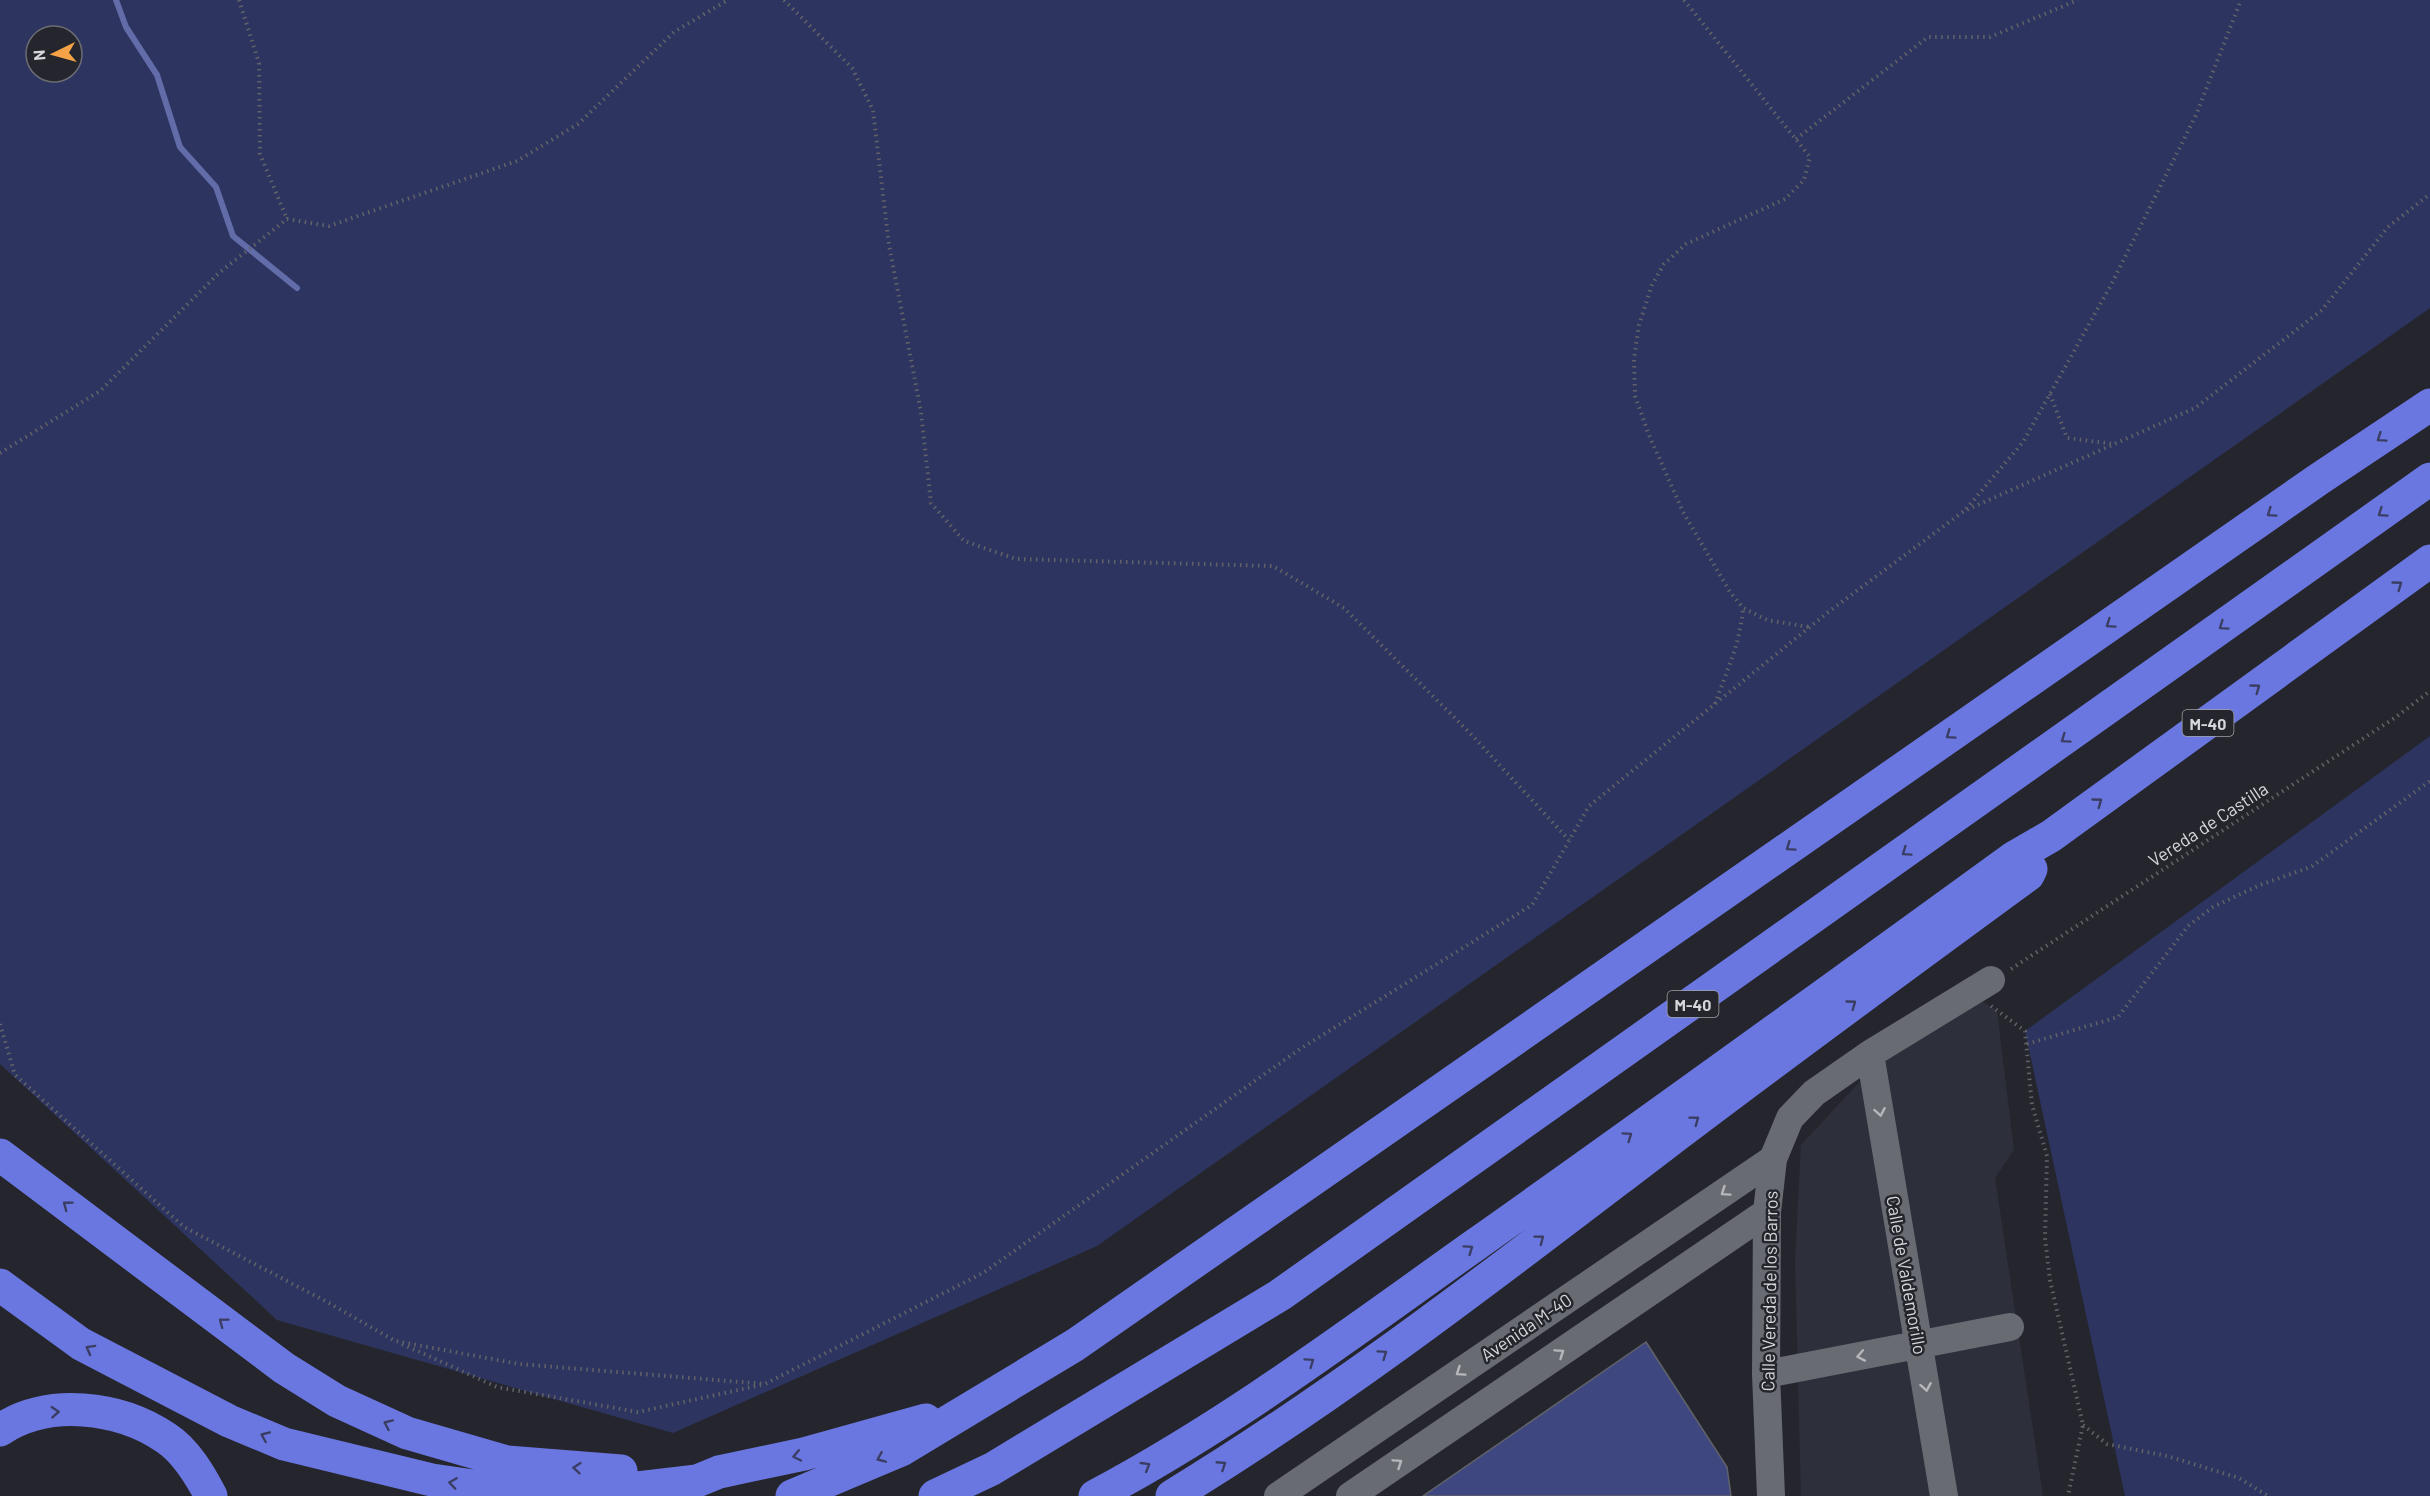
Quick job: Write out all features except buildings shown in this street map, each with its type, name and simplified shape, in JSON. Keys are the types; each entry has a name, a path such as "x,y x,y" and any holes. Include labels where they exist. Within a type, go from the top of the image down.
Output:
{"highway":[{"path":"792,1496 901,1450 1075,1345 2299,493 2430,405"},
{"name":"M-40","path":"935,1496 992,1469 1280,1295 2430,479"},
{"name":"M-40","path":"1095,1496 1205,1431 1300,1369 1696,1088 2013,858 2051,836 2430,561"},
{"path":"1172,1496 1223,1465 1443,1312 1716,1105 2028,875 2051,836"},
{"path":"0,1155 284,1368 337,1401 407,1433 507,1462 609,1471 683,1469 719,1472"},
{"path":"0,1285 81,1344 144,1379 284,1444 432,1480 501,1490 612,1491 696,1481 719,1472 804,1454 968,1408"},
{"path":"0,1430 11,1423 45,1412 87,1410 129,1419 167,1438 196,1469 211,1496"}],"street":[{"name":"Calle Vereda de los Barros","path":"1771,1496 1766,1374 1767,1212 1773,1159 1790,1118 1814,1093 1870,1054 1990,981"},
{"name":"Calle de Valdemorillo","path":"1870,1054 1944,1496"},
{"name":"Avenida M-40","path":"1278,1496 1773,1159"},
{"path":"1350,1496 1767,1212"},
{"path":"1766,1374 2010,1327"}],"path":[{"path":"239,0 259,63 260,153 286,219"},
{"path":"0,453 100,391 219,273 286,219 329,226 517,161 578,124 674,32 728,0"},
{"path":"784,0 852,68 873,110 889,245 921,412 931,503 964,541 1016,559 1273,566 1344,608 1468,731 1569,840"},
{"path":"1684,0 1809,157 1804,180 1785,199 1686,244 1664,264 1652,285 1639,325 1634,359 1635,396 1649,435 1683,512 1709,559 1743,608 1775,622 1809,627"},
{"path":"1796,139 1929,37 1990,37 2078,0"},
{"path":"0,1024 15,1075 184,1227 329,1303 395,1341 497,1387 638,1412 765,1384 983,1273 1300,1049 1532,905 1589,806 1809,627 1964,511 2023,442 2111,285 2196,115 2241,0"},
{"path":"1964,511 2195,408 2322,310 2388,227 2430,194"},
{"path":"2050,394 2067,438 2115,444"},
{"path":"1714,704 1734,658 1741,632 1743,608"},
{"name":"Vereda de Castilla","path":"1990,981 2396,717 2430,691"},
{"path":"2026,1044 2118,1017 2188,926 2213,907 2260,885 2312,867 2430,781"},
{"path":"1990,981 2025,1031 2032,1105 2046,1156 2045,1238 2050,1280 2083,1425 2068,1496"},
{"path":"395,1341 519,1364 765,1384"},
{"path":"2083,1425 2107,1444 2167,1456 2239,1478 2268,1496"}],"shaded area":[{"path":"0,0 2430,0 2430,308 1097,1246 673,1433 277,1320 0,1064"},
{"path":"2430,736 2430,1496 2125,1496 2025,1031"},
{"path":"1979,999 1997,1011 2014,1150 1995,1178 2043,1496 1801,1496 1795,1260 1801,1145 1877,1063"}],"waterway":[{"path":"116,0 126,27 157,75 180,147 216,187 233,236 297,288"}]}
